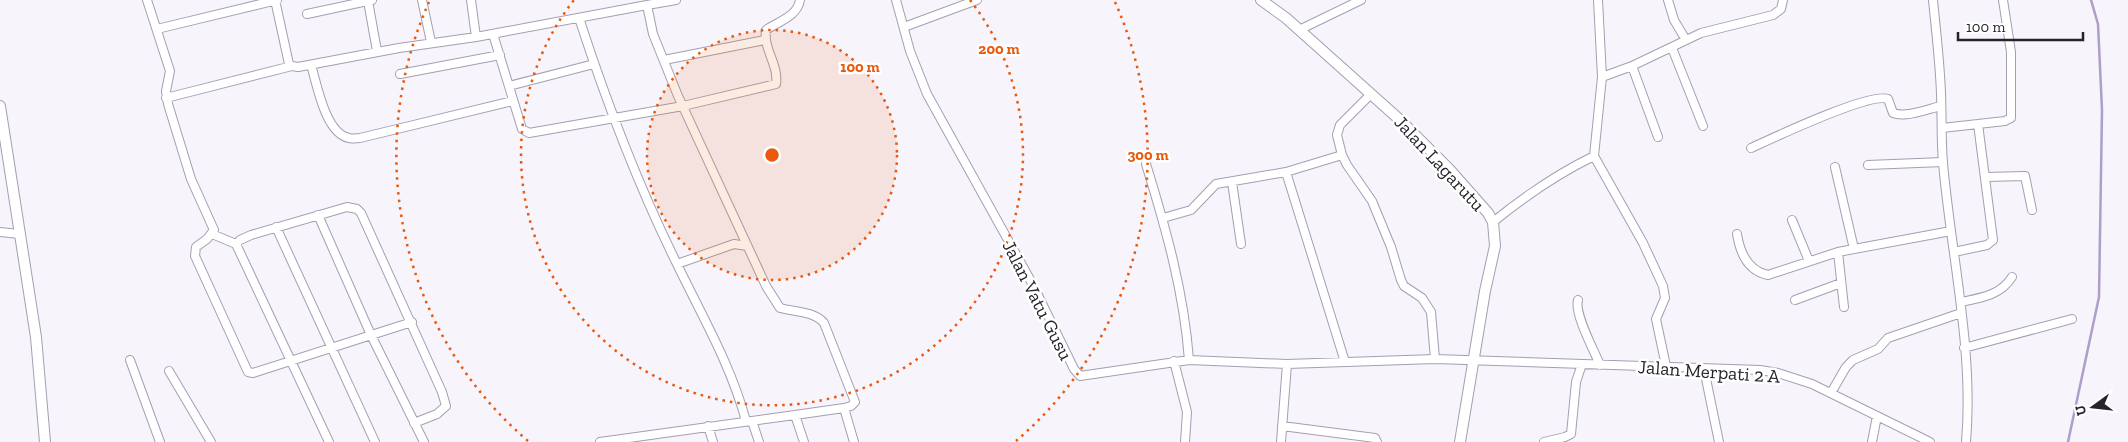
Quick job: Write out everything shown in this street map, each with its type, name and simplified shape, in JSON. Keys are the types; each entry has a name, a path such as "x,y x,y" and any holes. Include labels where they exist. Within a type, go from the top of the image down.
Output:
{"street":[{"path":"147,0 170,71 166,98 191,179 214,230 196,248 195,256 246,370 253,373 412,322"},
{"path":"157,29 276,0 289,64 292,66"},
{"path":"422,0 431,42"},
{"path":"471,0 476,37"},
{"path":"166,98 292,66 311,65 431,42 476,37 676,0"},
{"path":"493,34 522,129 525,132 613,119 682,106 776,84 777,76 765,40 766,30 792,15 800,0"},
{"name":"Jalan Vatu Gusu","path":"896,0 910,51 927,94 1033,284 1077,374 1084,376 1189,360 1287,364 1435,359 1474,361"},
{"path":"904,27 977,0"},
{"name":"Jalan Lagarutu","path":"1261,0 1299,30 1371,94 1444,164 1488,213 1493,222 1495,246 1485,291 1460,442"},
{"path":"1299,30 1362,0"},
{"path":"1598,0 1602,77 1594,156 1643,243 1663,286 1665,298 1656,319 1666,366"},
{"path":"1668,0 1674,20 1686,40"},
{"path":"1602,77 1632,66 1701,33 1773,15 1781,9 1783,0"},
{"path":"1932,0 1941,106 1943,162 1962,313 1968,418 1966,442"},
{"path":"1942,128 2008,120 2011,115 2011,52 2003,0"},
{"path":"307,14 370,1 377,51"},
{"path":"600,442 844,408 851,406 854,402 824,323 820,318 812,315 780,308 775,302 682,106 653,34 647,4"},
{"path":"578,18 613,119 677,264 702,312 759,442"},
{"path":"664,60 765,40"},
{"path":"1672,48 1703,126"},
{"path":"400,74 500,55"},
{"path":"509,86 594,64"},
{"path":"311,65 329,122 337,131 348,138 360,138 513,101"},
{"path":"1632,66 1658,137"},
{"path":"1371,94 1338,130 1338,142 1347,165 1372,201 1404,286 1422,298 1431,312 1435,359"},
{"path":"1751,148 1837,111 1880,98 1888,99 1893,113 1898,115 1941,106"},
{"path":"0,106 36,337 45,442"},
{"path":"1954,252 1987,245 1992,242 1986,177 1978,124"},
{"path":"1163,218 1191,210 1216,184 1286,172 1342,155"},
{"path":"1493,222 1560,173 1594,156"},
{"path":"1868,165 1943,162"},
{"path":"1146,164 1173,253 1185,313 1189,360"},
{"path":"1835,168 1854,249"},
{"path":"1286,172 1345,362"},
{"path":"1986,177 2025,176 2032,210"},
{"path":"1232,182 1240,244"},
{"path":"236,244 240,240 276,227 347,207 357,209 412,322 442,392 446,406 437,414 414,423"},
{"path":"318,215 371,335 424,442"},
{"path":"1792,220 1809,260"},
{"path":"276,227 375,442"},
{"path":"1737,234 1743,255 1750,266 1761,273 1768,274 1838,252 1951,231"},
{"path":"0,232 19,234"},
{"path":"212,234 236,244 329,442"},
{"path":"677,264 734,244 747,246"},
{"path":"1838,252 1844,307"},
{"path":"1961,302 1998,292 2007,286 2012,277"},
{"path":"1795,300 1841,283"},
{"path":"1578,300 1579,315 1600,365"},
{"path":"1831,393 1846,366 1853,360 1878,349 1888,338 1962,313"},
{"path":"1964,348 2072,319"},
{"path":"130,360 160,442"},
{"path":"1174,361 1187,412 1185,442"},
{"name":"Jalan Merpati 2 A","path":"1474,361 1666,366 1778,373 1831,393 1930,442"},
{"path":"1281,442 1287,364"},
{"path":"1544,442 1571,434 1576,382 1582,364"},
{"path":"1704,369 1719,442"},
{"path":"169,371 211,442"},
{"path":"844,408 854,442"},
{"path":"795,414 804,442"},
{"path":"1872,442 1877,416"},
{"path":"708,426 714,442"},
{"path":"1282,426 1374,438 1377,442"}],"waterway":[{"path":"2068,442 2099,297 2102,110 2098,24 2091,0"}]}
